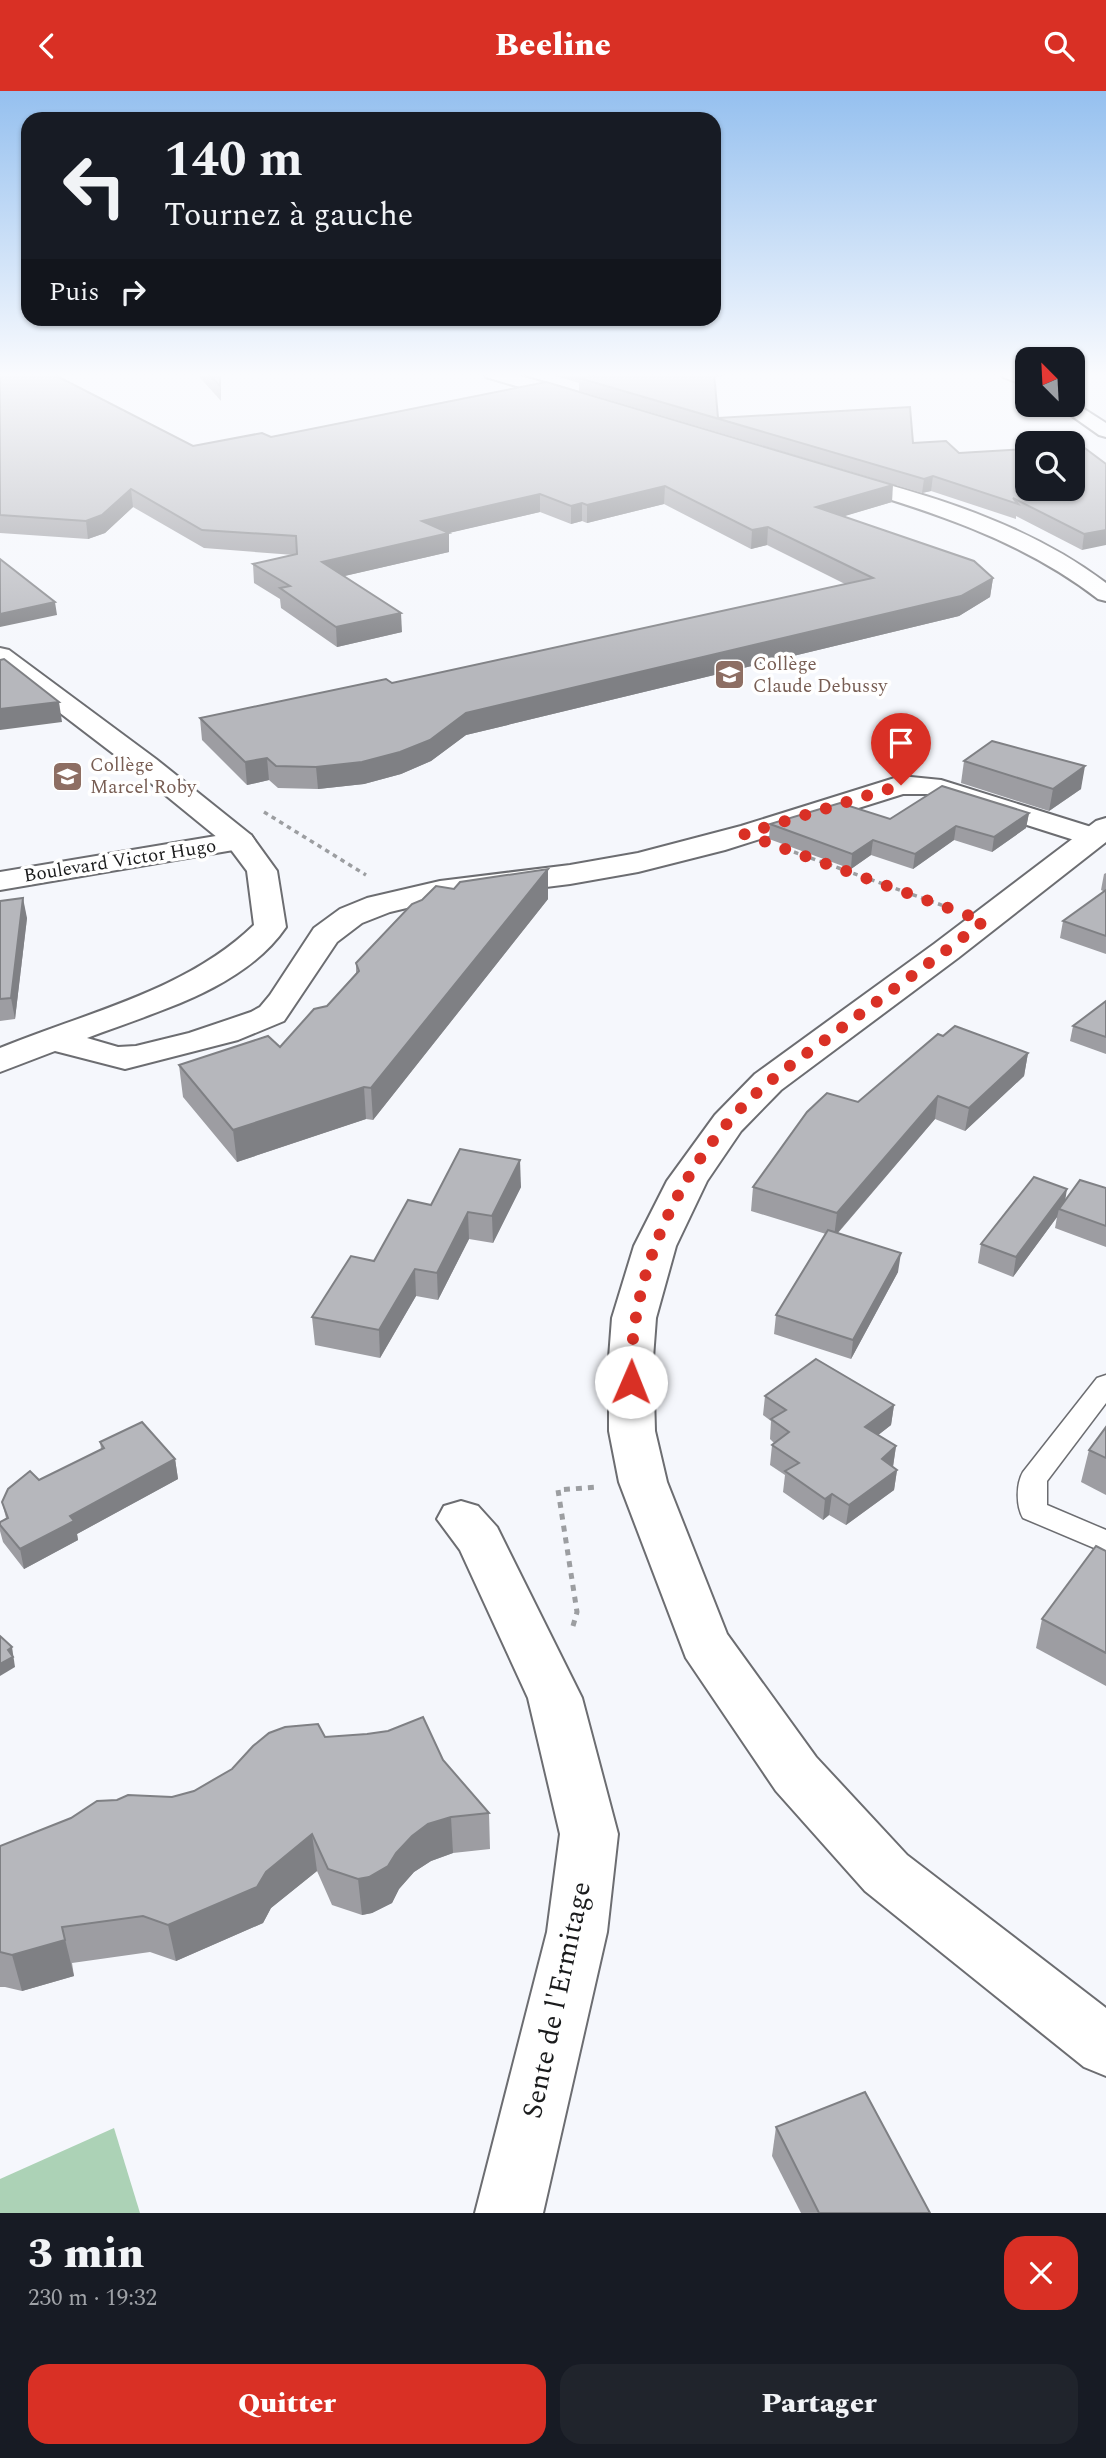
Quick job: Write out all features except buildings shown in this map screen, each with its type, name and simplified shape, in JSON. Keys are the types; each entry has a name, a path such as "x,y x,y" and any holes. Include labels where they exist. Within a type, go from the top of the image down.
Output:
{"street":[{"path":"824,473 917,501 1001,533 1053,558 1106,594"},
{"path":"0,655 146,765 240,841 262,871 270,927 252,947 226,966 170,995 0,1061"},
{"path":"53,1039 125,1058 210,1038 270,1015 297,979 319,940 348,917 398,898 599,871 680,854 901,785 931,786 1100,832"},
{"path":"1100,832 768,1082 727,1123 687,1181 655,1246 634,1318 631,1358 632,1431 643,1482 704,1643 796,1774 887,1873 1106,2046"},
{"name":"Boulevard Victor Hugo","path":"0,881 240,841"},
{"name":"Sente de l'Ermitage","path":"461,1519 481,1540 555,1698 589,1834 577,1932 509,2213"}],"lane":[{"path":"1106,1384 1033,1479 1033,1511 1106,1542"}],"path":[{"path":"744,834 984,921"},
{"path":"555,1698 577,1612 558,1490 643,1482"}],"green space":[{"path":"114,2128 140,2213 0,2213 0,2179"}],"place":[{"name":"Collège Claude Debussy","path":"730,675"},
{"name":"Collège Marcel Roby","path":"67,776"}],"route":[{"path":"631,1382 634,1318 655,1246 687,1181 717,1136 768,1082 984,921 744,834 901,785"}]}
